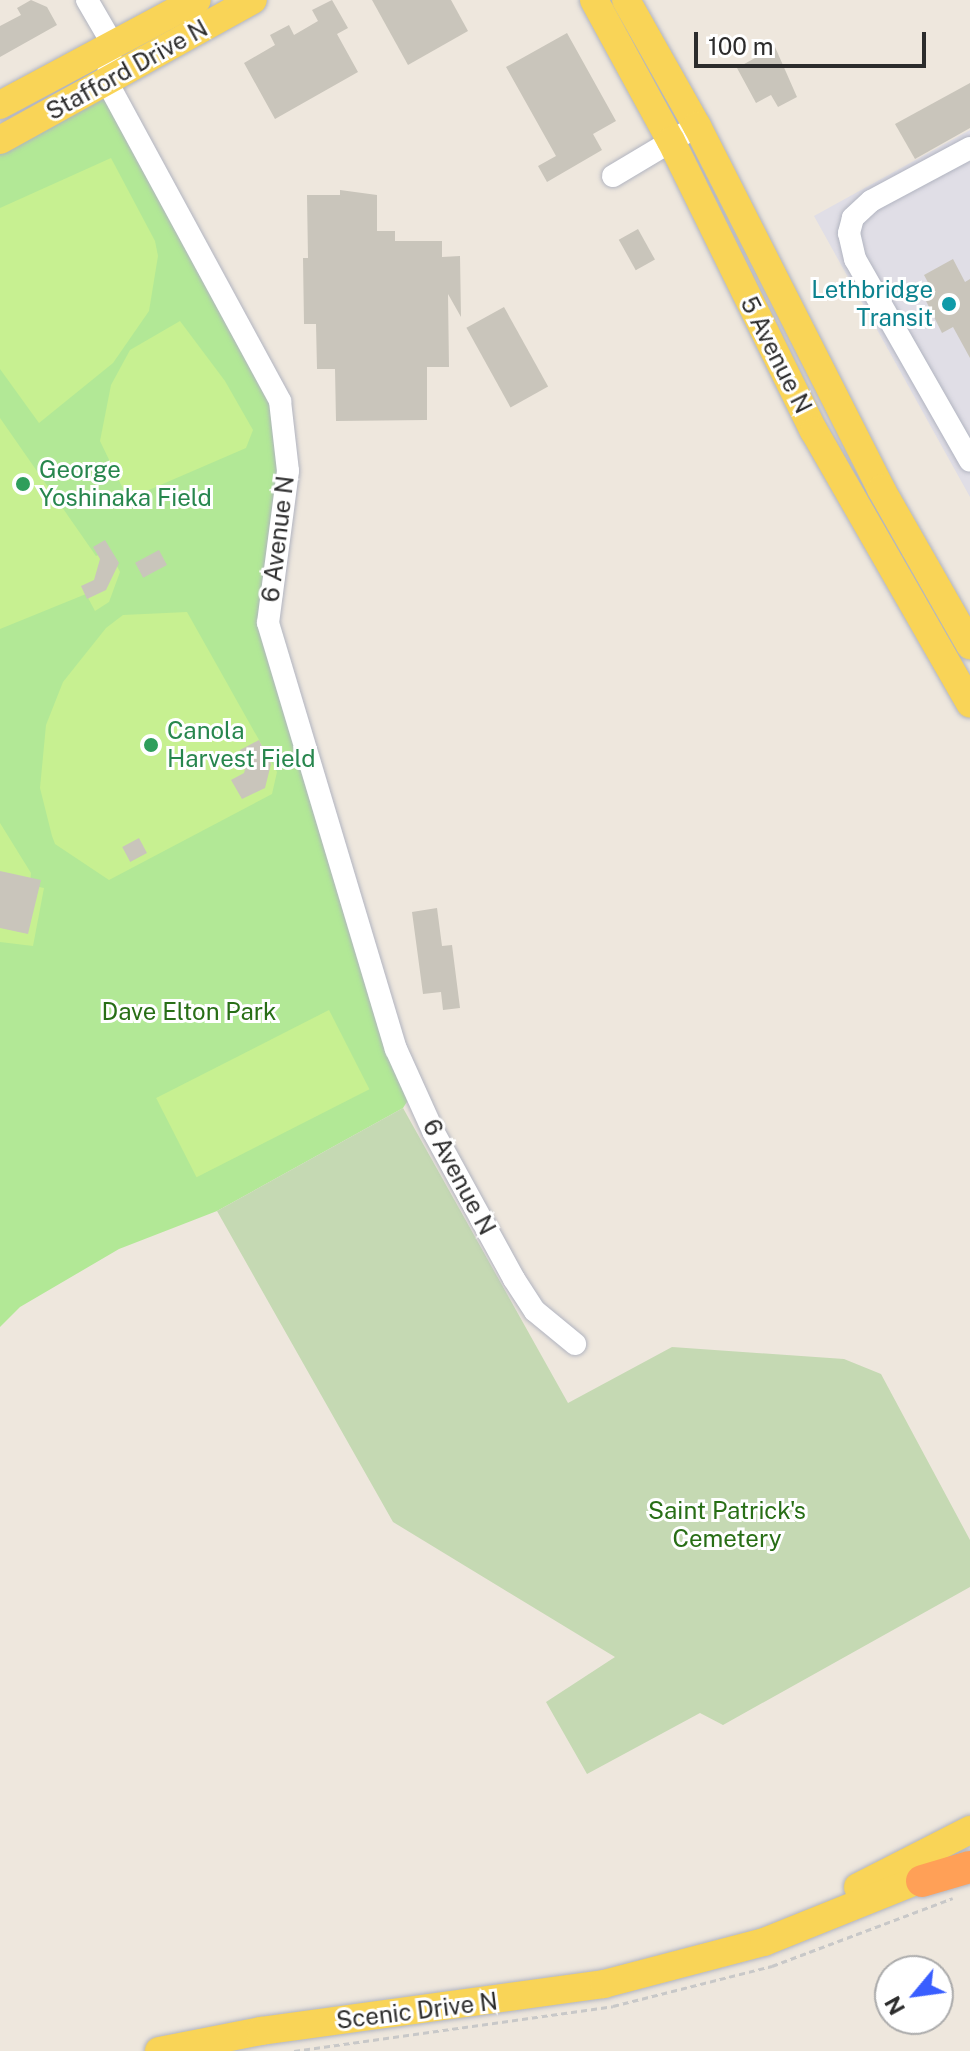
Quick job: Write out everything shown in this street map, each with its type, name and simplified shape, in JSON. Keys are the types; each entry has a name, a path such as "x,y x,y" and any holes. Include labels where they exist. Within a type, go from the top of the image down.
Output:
{"highway":[{"path":"922,1881 970,1867"}],"main road":[{"name":"Stafford Drive N","path":"0,105 197,0"},
{"name":"Stafford Drive N","path":"0,140 253,0"},
{"name":"5 Avenue N","path":"594,0 671,141 814,431 970,703"},
{"name":"5 Avenue N","path":"626,0 697,126 881,489 970,645"},
{"name":"Scenic Drive N","path":"674,1966 889,1874 970,1830"},
{"name":"Scenic Drive N","path":"159,2051 261,2031 559,1992 674,1966 764,1942 922,1881 970,1855"}],"street":[{"path":"87,0 112,43 107,82"},
{"name":"6 Avenue N","path":"107,82 280,401 288,471 268,623 396,1049 433,1131 514,1279 535,1311 575,1344"},
{"path":"613,176 697,126"},
{"path":"970,148 871,201 853,218 849,233 855,259 970,461"}],"shaded area":[{"path":"970,130 970,497 814,216"}],"green space":[{"name":"Dave Elton Park","path":"107,82 287,437 269,586 414,1091 403,1108 217,1211 119,1249 20,1307 0,1327 0,140"},
{"path":"111,158 155,241 158,256 149,311 113,363 39,423 0,369 0,208"},
{"path":"180,321 225,381 253,430 246,448 128,499 100,441 111,385 130,350"},
{"name":"George Yoshinaka Field","path":"0,418 96,556 109,550 120,572 109,602 95,611 86,594 0,629"},
{"name":"Canola Harvest Field","path":"187,612 277,772 272,794 109,880 55,844 40,788 46,725 63,682 106,628 123,615"},
{"path":"0,823 31,873 30,885 44,888 33,946 0,942"},
{"path":"329,1010 369,1089 197,1177 156,1098"},
{"name":"Saint Patrick's Cemetery","path":"403,1108 568,1403 672,1347 844,1359 881,1374 970,1540 970,1587 723,1725 700,1713 587,1774 546,1702 615,1657 393,1522 217,1211"}],"building":[{"path":"31,0 47,7 57,25 0,57 0,26 21,15 17,8"},
{"path":"332,0 348,28 337,34 358,72 275,119 244,63 275,45 270,35 289,25 294,35 318,21 312,10"},
{"path":"372,0 451,0 468,31 408,65"},
{"path":"567,33 616,121 593,134 602,150 547,182 538,166 556,156 506,67"},
{"path":"775,47 797,97 778,107 771,95 756,103 737,68"},
{"path":"970,83 970,128 915,159 895,124"},
{"path":"340,190 377,195 377,231 395,231 395,241 442,241 442,257 460,256 461,317 448,294 449,367 427,367 427,420 336,421 335,369 317,369 316,324 304,324 303,258 308,258 307,195 340,195"},
{"path":"638,229 655,260 636,270 619,240"},
{"name":"Lethbridge Transit","path":"953,259 965,282 970,279 970,358 953,327 942,333 923,295 932,290 924,275"},
{"path":"504,307 548,387 511,407 466,328"},
{"path":"105,540 119,563 106,590 87,599 81,586 94,580 100,559 93,547"},
{"path":"159,550 167,565 143,578 135,563"},
{"path":"259,740 271,764 265,788 242,799 231,780 244,773 247,763 240,750"},
{"path":"139,838 147,853 130,862 122,847"},
{"path":"0,871 41,880 28,934 0,928"},
{"path":"437,908 442,946 452,945 460,1008 443,1010 441,992 423,994 412,912"}],"place":[{"name":"Lethbridge Transit","path":"949,304"},
{"name":"George Yoshinaka Field","path":"23,484"},
{"name":"Canola Harvest Field","path":"151,745"}]}
